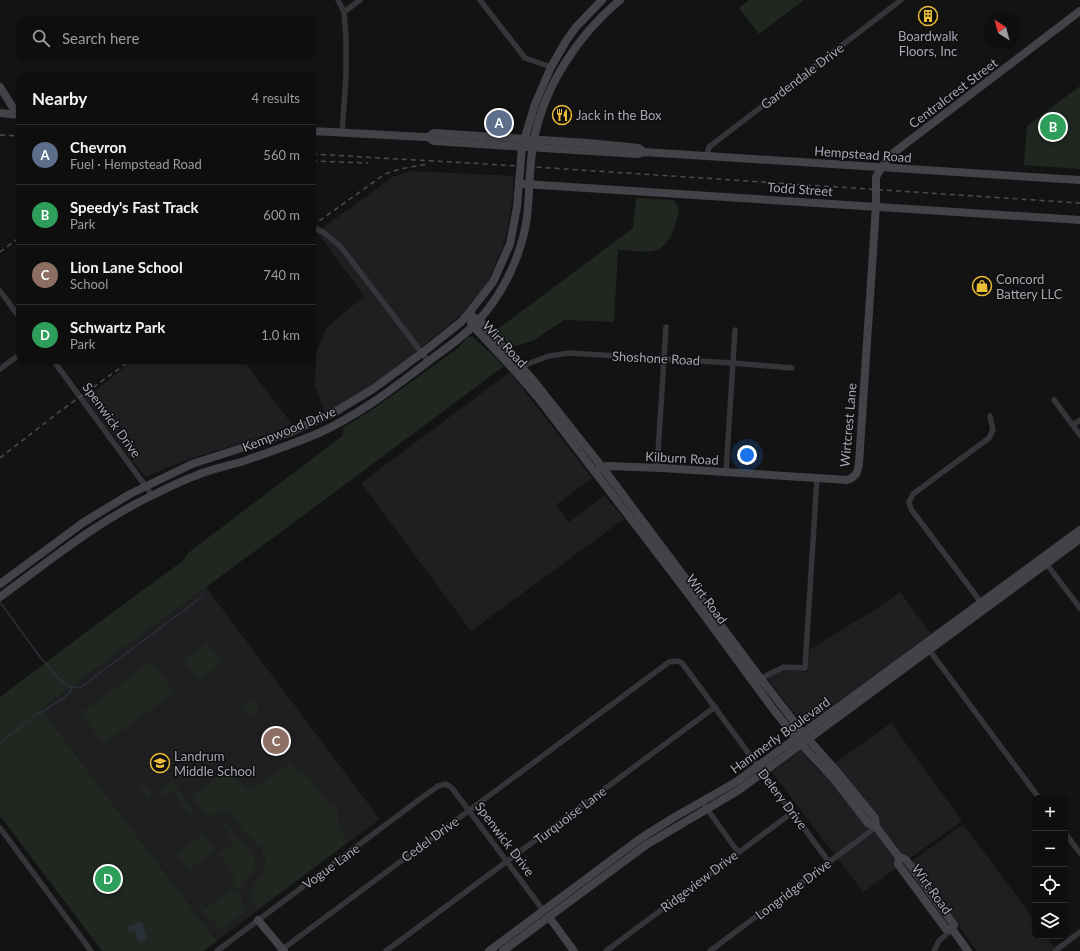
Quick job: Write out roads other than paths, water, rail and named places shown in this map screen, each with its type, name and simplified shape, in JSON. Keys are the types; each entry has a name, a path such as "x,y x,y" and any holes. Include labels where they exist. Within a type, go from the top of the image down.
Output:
{"main road":[{"name":"Kempwood Drive","path":"0,584 84,522 118,500 192,464 288,433 316,421 373,389 422,353 468,314 493,282 510,244 517,207 523,143 532,110 551,67 566,41 576,27 601,0"},
{"name":"Kempwood Drive","path":"0,597 66,549 120,513 152,495 196,475 266,453 322,431 345,420 379,399 456,341 476,323 505,282 522,242 527,216 534,144 542,112 559,74 575,47 583,36 608,10 620,0"},
{"name":"Centralcrest Street","path":"882,167 892,154 1080,11"},
{"path":"0,87 16,111"},
{"path":"0,113 16,114"},
{"name":"Hempstead Road","path":"316,131 428,137 433,141 523,143 638,154 644,152 1080,180"},
{"name":"Wirtcrest Lane","path":"817,478 847,480 853,478 858,472 876,206 876,177 882,167"},
{"name":"Todd Street","path":"518,184 1080,220"},
{"path":"506,251 517,255"},
{"name":"Wirt Road","path":"468,314 598,470"},
{"name":"Wirt Road","path":"476,323 522,366 598,470 758,681 868,823 876,827 899,857 898,864 946,929 952,929 968,951"},
{"name":"Kilburn Road","path":"598,470 657,468 817,478"},
{"name":"Hammerly Boulevard","path":"503,951 549,917 672,818 760,769 983,606 1044,560 1080,530"},
{"name":"Hammerly Boulevard","path":"1044,560 1080,539"},
{"path":"59,540 66,549"},
{"name":"Hammerly Boulevard","path":"489,951 566,893 632,850 706,810 739,790 760,769"},
{"path":"566,893 558,904 549,912 549,917 574,951"},
{"path":"524,936 534,923 542,916 543,910"},
{"path":"258,920 282,950"}],"street":[{"path":"338,0 344,12 346,37 346,76 342,133"},
{"path":"344,12 360,0"},
{"path":"480,0 525,58 551,67"},
{"path":"601,0 608,10"},
{"name":"Gardendale Drive","path":"707,156 709,147 902,0"},
{"path":"316,229 323,232 341,247 428,361"},
{"path":"0,291 16,313"},
{"path":"657,468 666,327"},
{"path":"726,472 735,330"},
{"name":"Shoshone Road","path":"522,366 549,356 569,353 792,368"},
{"path":"0,369 16,357"},
{"name":"Spenwick Drive","path":"56,364 152,495"},
{"path":"1054,400 1080,435"},
{"path":"983,606 912,509 909,502 913,494 990,438 993,430 990,416"},
{"path":"1073,425 1080,420"},
{"path":"758,681 784,667 805,668 817,478"},
{"path":"1044,560 1080,608"},
{"path":"926,647 1037,795"},
{"name":"Delery Drive","path":"678,661 682,663 829,862"},
{"name":"Cedel Drive","path":"282,950 669,662 678,661"},
{"name":"Turquoise Lane","path":"386,951 715,707"},
{"name":"Spenwick Drive","path":"446,784 452,788 543,910"},
{"name":"Vogue Lane","path":"217,951 416,802 438,786 446,784"},
{"path":"702,802 706,810 738,852"},
{"name":"Ridgeview Drive","path":"606,951 793,812"},
{"name":"Longridge Drive","path":"710,951 876,827"},
{"path":"0,828 91,951"},
{"path":"1068,837 1080,853"},
{"path":"934,951 939,941 952,929"},
{"path":"1055,951 1080,932"}],"waterway":[{"path":"0,602 40,657 60,680 71,687 81,687 203,596"},
{"path":"0,743 36,715 64,698 72,690 71,687"}],"railway":[{"path":"0,135 16,136"},
{"path":"316,154 520,166 1080,203"},
{"path":"316,161 368,163"},
{"path":"316,223 385,174 400,169 428,164"},
{"path":"0,252 16,240"},
{"path":"0,458 59,412 125,364"}],"place":[{"name":"Boardwalk Floors, Inc","path":"928,16"},
{"name":"Jack in the Box","path":"562,115"},
{"name":"Chevron","path":"499,123"},
{"name":"Speedy's Fast Track","path":"1053,127"},
{"name":"Concord Battery LLC","path":"982,286"},
{"name":"Lion Lane School","path":"276,741"},
{"name":"Landrum Middle School","path":"160,763"},
{"name":"Schwartz Park","path":"108,879"}]}
